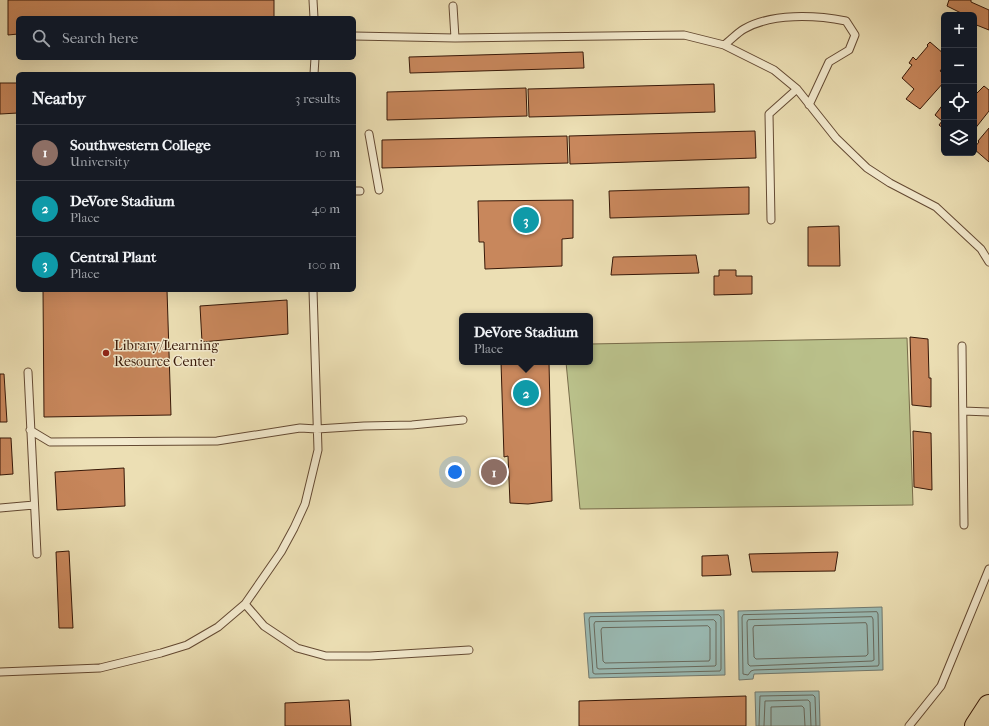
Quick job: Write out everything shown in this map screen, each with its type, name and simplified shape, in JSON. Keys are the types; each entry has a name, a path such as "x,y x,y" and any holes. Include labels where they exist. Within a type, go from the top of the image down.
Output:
{"main road":[{"path":"976,726 989,706"}],"lane":[{"path":"313,0 314,16"},
{"path":"453,6 455,38"},
{"path":"724,45 744,29 765,21 794,17 823,16 846,20 855,35 849,50 829,62 809,105"},
{"path":"356,36 455,38 684,35 724,45 774,70 797,89 836,138 867,168 890,183 936,207 981,249 989,262"},
{"path":"314,72 315,60"},
{"path":"771,220 769,114 797,89"},
{"path":"369,134 379,190"},
{"path":"0,672 100,668 160,653 187,645 218,627 245,604 281,552 305,504 318,450 313,292"},
{"path":"962,346 964,525"},
{"path":"28,372 37,554"},
{"path":"963,411 989,412"},
{"path":"30,430 50,442 217,441 300,428 317,429 412,425 463,420"},
{"path":"0,508 34,505"},
{"path":"909,726 941,686 989,569"},
{"path":"245,604 264,626 297,648 326,656 370,656 468,650"}],"green space":[{"path":"907,338 913,505 580,509 566,365 593,365 593,344"}],"water":[{"path":"882,607 883,670 754,674 753,679 739,680 738,611"},
{"path":"724,610 725,675 589,678 584,613"},
{"path":"819,691 820,726 756,726 755,692"}],"building":[{"path":"8,0 274,0 274,16 16,16 16,34 8,35"},
{"path":"949,0 971,0 971,2 989,10 989,30 977,25 977,12 959,12 947,6"},
{"path":"930,42 941,51 941,85 920,109 906,99 914,89 902,78 912,65 909,63 913,57 916,60 928,46 927,45"},
{"path":"583,52 584,68 410,73 409,57"},
{"path":"0,83 16,83 16,113 0,114"},
{"path":"714,84 715,112 529,117 528,89"},
{"path":"984,86 989,90 989,111 977,126 977,120 977,93"},
{"path":"526,88 527,116 387,120 387,92"},
{"path":"941,107 941,120 935,115"},
{"path":"989,128 989,162 977,152 978,141"},
{"path":"755,131 756,158 570,164 569,136"},
{"path":"567,136 568,163 382,168 382,140"},
{"path":"749,187 749,214 610,218 609,191"},
{"path":"573,200 573,238 562,239 562,266 485,269 484,242 479,242 478,201"},
{"path":"839,226 840,266 808,266 808,227"},
{"path":"696,255 699,273 611,275 613,257"},
{"path":"719,270 736,270 736,276 752,276 752,294 714,295 714,276 719,276"},
{"name":"Library/Learning Resource Center","path":"43,292 167,292 171,415 44,417"},
{"path":"287,300 288,334 202,342 200,306"},
{"path":"910,337 928,339 929,378 931,378 931,407 912,405"},
{"path":"501,365 549,365 552,501 528,504 510,503 508,456 504,457"},
{"path":"0,374 4,374 7,422 0,422"},
{"path":"913,431 931,433 932,490 914,487"},
{"path":"0,438 11,438 13,474 0,475"},
{"path":"124,468 125,506 57,510 55,472"},
{"path":"69,551 73,628 59,628 56,552"},
{"path":"838,552 835,571 752,572 749,554"},
{"path":"728,555 731,575 702,576 702,556"},
{"path":"746,696 746,726 579,726 579,701"},
{"path":"349,700 351,726 285,726 285,703"}],"place":[{"name":"Central Plant","path":"526,220"},
{"name":"Library/Learning Resource Center","path":"106,353"},
{"name":"DeVore Stadium","path":"526,393"},
{"name":"Southwestern College","path":"494,472"}]}
